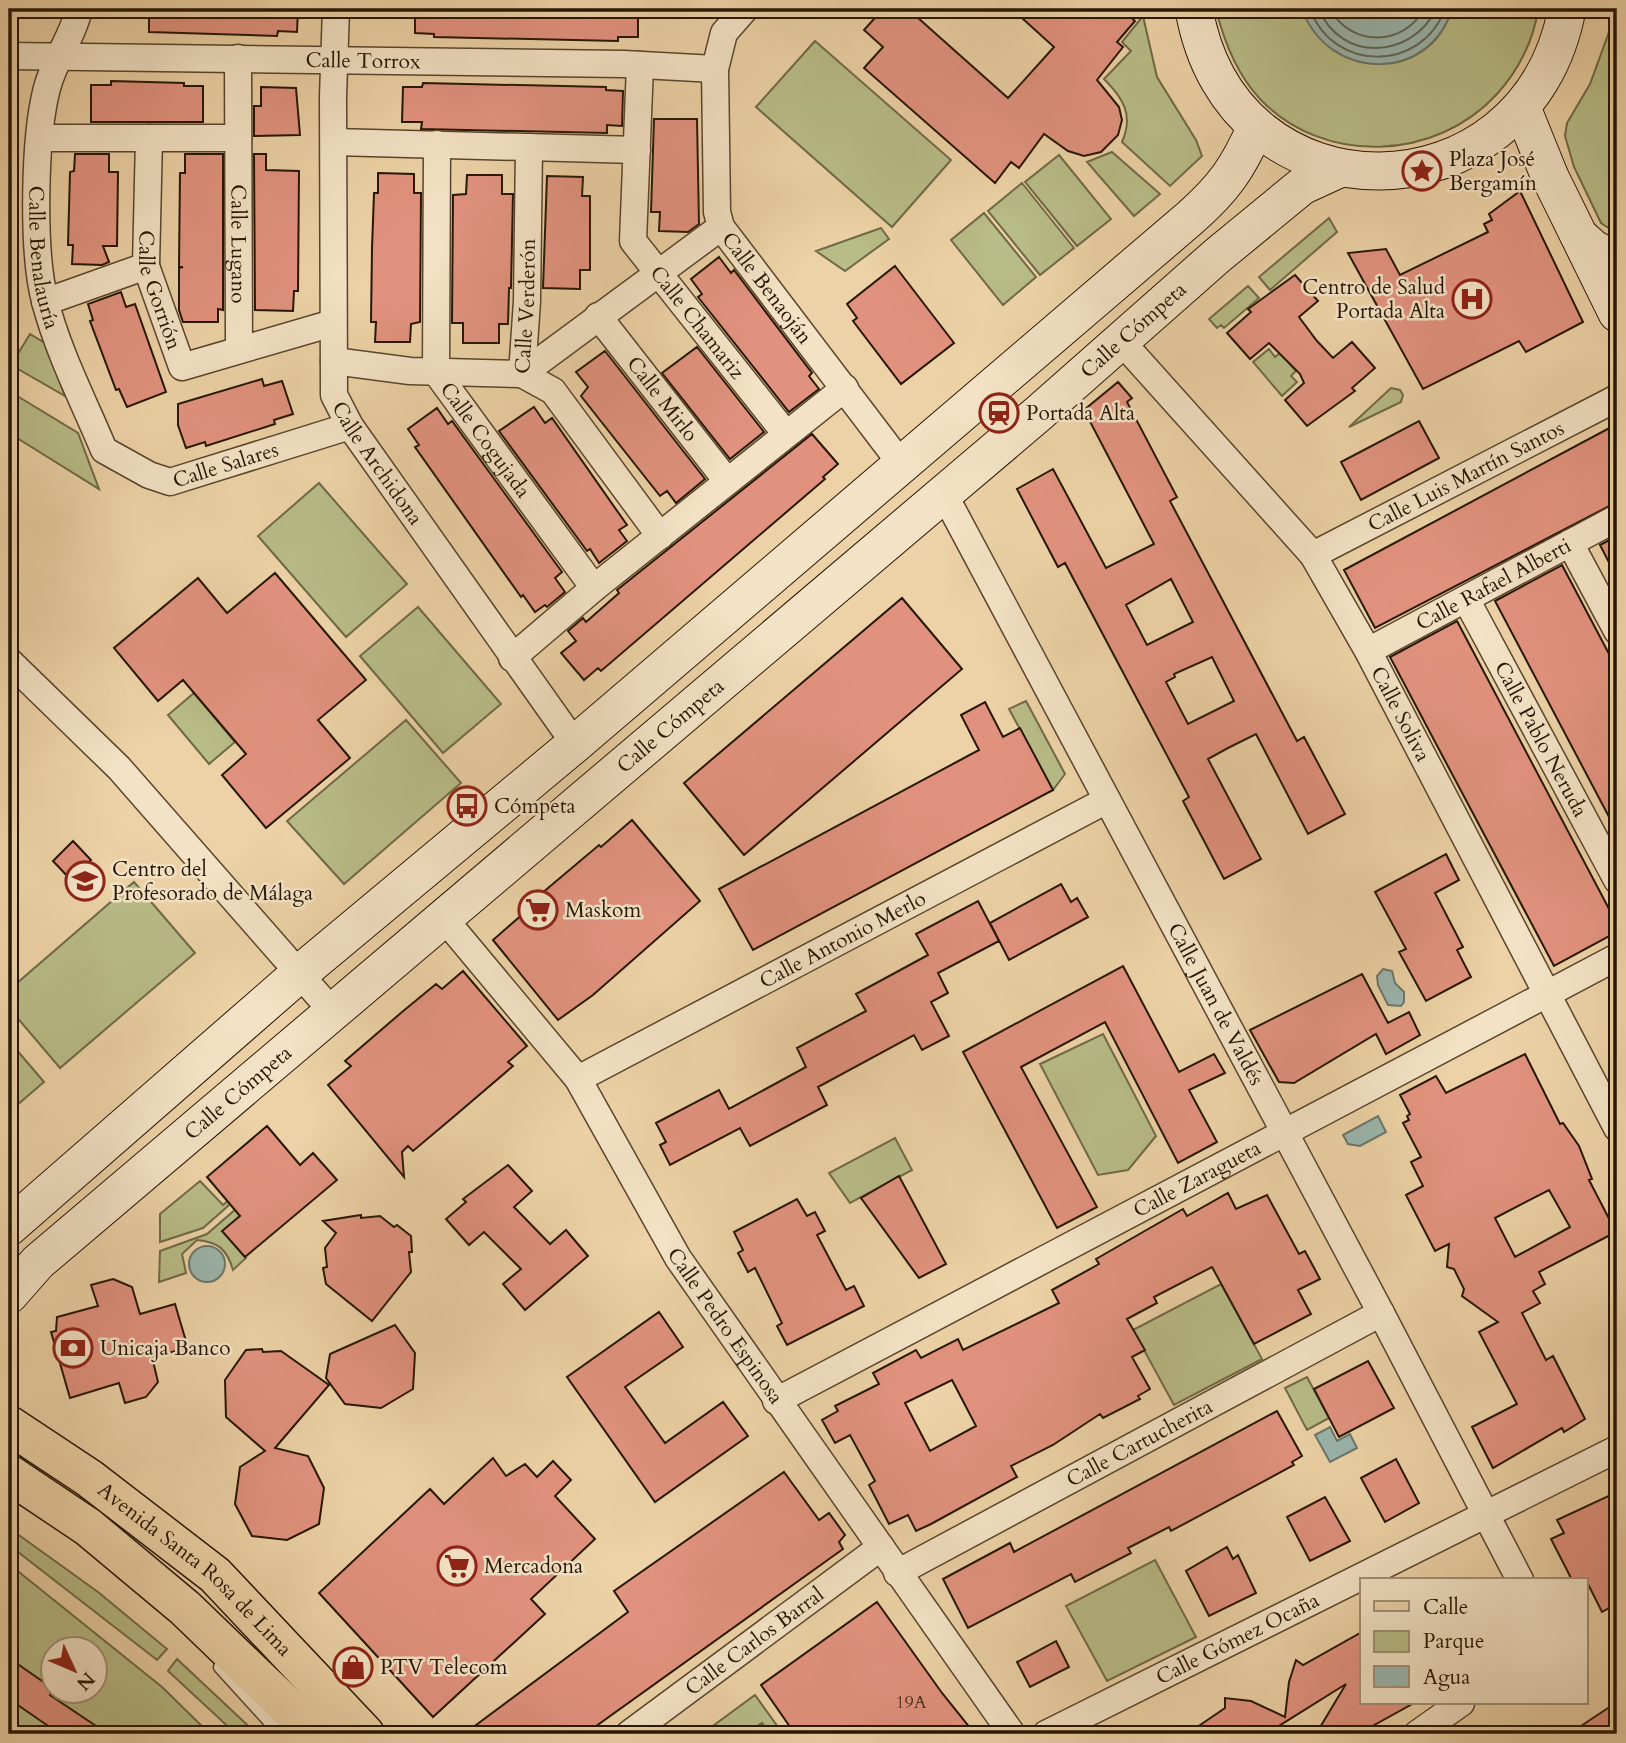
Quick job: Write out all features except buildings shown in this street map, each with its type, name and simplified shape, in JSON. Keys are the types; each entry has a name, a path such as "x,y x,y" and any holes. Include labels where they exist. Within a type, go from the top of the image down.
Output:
{"main road":[{"path":"1194,9 1200,40 1222,88 1255,127 1300,155 1339,169 1390,173 1439,163 1484,141 1522,108 1545,75 1561,38 1567,9"},
{"path":"1522,108 1573,224 1617,313"},
{"path":"9,1227 299,974 575,744 1219,193 1239,166 1255,127"},
{"name":"Calle Cómpeta","path":"9,1294 38,1262 442,916 944,494 1218,255 1302,186 1339,169"},
{"name":"Avenida Santa Rosa de Lima","path":"9,1425 89,1478 215,1574 365,1734"},
{"name":"Avenida Santa Rosa de Lima","path":"9,1474 88,1527 188,1621 316,1734"}],"street":[{"name":"Calle Benalauría","path":"79,9 76,23 47,87 40,138 38,262 45,302 104,450"},
{"name":"Calle Archidona","path":"336,9 332,323 334,395 350,426 575,744"},
{"name":"Calle Benaoján","path":"745,9 724,33 715,69 716,212 721,227 902,465"},
{"name":"Calle Torrox","path":"9,56 334,59 715,69"},
{"name":"Calle Lugano","path":"238,58 239,349"},
{"name":"Calle Chamariz","path":"640,65 634,241 786,434"},
{"path":"40,138 238,138"},
{"name":"Calle Gorrión","path":"149,138 146,266 182,367 332,323"},
{"path":"334,142 637,150"},
{"name":"Calle Cogujada","path":"437,144 436,372 594,588"},
{"name":"Calle Verderón","path":"529,147 527,301 522,374 553,391 660,536"},
{"path":"1573,224 1596,244 1617,255"},
{"path":"334,361 436,372 522,374 721,227"},
{"path":"45,302 146,266"},
{"name":"Calle Mirlo","path":"598,316 727,481"},
{"name":"Calle Soliva","path":"1121,341 1313,555 1368,651 1617,1128"},
{"path":"512,658 594,588 845,388"},
{"name":"Calle Luis Martín Santos","path":"1313,555 1617,398"},
{"name":"Calle Salares","path":"104,450 149,475 170,482 350,426"},
{"name":"Calle Juan de Valdés","path":"944,494 1381,1313 1519,1578"},
{"name":"Calle Rafael Alberti","path":"1368,651 1617,518"},
{"path":"1570,543 1617,631"},
{"name":"Calle Pablo Neruda","path":"1466,599 1617,880"},
{"path":"9,661 119,768 332,1011"},
{"name":"Calle Antonio Merlo","path":"578,1079 1107,800"},
{"name":"Calle Pedro Espinosa","path":"442,916 578,1079 678,1258 1012,1734"},
{"name":"Calle Zaragueta","path":"776,1401 1617,957"},
{"name":"Calle Cartucherita","path":"897,1573 1381,1313"},
{"name":"Calle Gómez Ocaña","path":"1046,1734 1617,1449"},
{"name":"Calle Carlos Barral","path":"629,1734 881,1547"},
{"path":"1418,1734 1460,1704"}],"lane":[{"path":"208,1654 281,1734"}],"green space":[{"path":"1216,9 1302,9 1316,32 1334,49 1355,60 1378,64 1401,61 1422,51 1440,34 1452,9 1538,9 1529,43 1512,75 1497,94 1472,116 1443,132 1412,143 1380,147 1347,145 1315,136 1286,121 1260,99 1244,79 1232,57"},
{"path":"1617,10 1617,227 1610,229 1601,223 1574,167 1565,136 1567,123 1590,84"},
{"path":"1143,16 1157,77 1196,140 1202,156 1170,186 1122,142 1127,123 1125,107 1104,79 1131,51 1122,42"},
{"path":"815,41 951,160 892,227 756,107"},
{"path":"1112,152 1160,194 1134,216 1087,162"},
{"path":"1059,155 1111,219 1077,246 1025,182"},
{"path":"1022,183 1074,248 1040,275 988,211"},
{"path":"984,213 1036,277 1003,305 951,240"},
{"path":"1329,218 1337,232 1270,290 1259,277"},
{"path":"881,228 889,239 845,271 816,251"},
{"path":"1248,286 1259,298 1224,328 1221,325 1217,328 1209,319"},
{"path":"30,334 45,343 65,396 11,365"},
{"path":"1269,349 1275,357 1280,353 1296,371 1291,376 1297,382 1282,396 1253,362"},
{"path":"1391,388 1400,390 1403,395 1401,402 1349,427"},
{"path":"9,391 78,433 99,489 9,433"},
{"path":"319,483 407,584 346,637 258,536"},
{"path":"418,607 501,704 443,753 360,656"},
{"path":"194,693 235,742 209,764 168,715"},
{"path":"1026,701 1065,774 1053,790 1009,709"},
{"path":"406,720 461,783 344,884 287,821"},
{"path":"134,882 195,953 60,1068 9,1008 9,990"},
{"path":"1103,1034 1156,1136 1128,1170 1098,1175 1040,1064"},
{"path":"9,1041 44,1082 9,1112"},
{"path":"895,1138 912,1170 850,1203 829,1173"},
{"path":"200,1181 223,1205 235,1195 237,1198 203,1228 160,1242 160,1214"},
{"path":"244,1202 249,1208 223,1231 246,1258 233,1270 221,1248 197,1240 182,1254 186,1273 159,1282 160,1251 207,1234"},
{"path":"1221,1284 1262,1359 1174,1405 1133,1330"},
{"path":"1307,1377 1329,1418 1307,1430 1285,1388"},
{"path":"9,1528 98,1592 167,1649 157,1660 9,1545"},
{"path":"1155,1560 1196,1637 1107,1681 1066,1606"},
{"path":"9,1564 96,1634 38,1634 38,1704 108,1704 108,1644 162,1687 210,1734 9,1734"},
{"path":"177,1659 257,1734 236,1734 168,1671"},
{"path":"755,1695 783,1734 770,1734 762,1723 746,1734 702,1734"}],"water":[{"path":"1302,9 1452,9 1440,33 1422,51 1401,61 1378,64 1355,60 1333,50 1315,33"},
{"path":"1383,969 1392,971 1395,983 1404,992 1401,1006 1388,1005 1378,985 1377,976"},
{"path":"1378,1116 1386,1132 1360,1146 1348,1144 1343,1135"},
{"path":"207,1246 219,1252 225,1264 219,1276 207,1282 195,1276 189,1264 195,1252"},
{"path":"1330,1427 1337,1441 1350,1434 1357,1448 1330,1462 1315,1435"}],"place":[{"name":"Plaza José Bergamín","path":"1422,171"},
{"name":"Centro de Salud Portada Alta","path":"1472,299"},
{"name":"Portada Alta","path":"999,413"},
{"name":"Cómpeta","path":"467,806"},
{"name":"Centro del Profesorado de Málaga","path":"85,881"},
{"name":"Maskom","path":"538,910"},
{"name":"Unicaja Banco","path":"73,1348"},
{"name":"Mercadona","path":"457,1566"},
{"name":"PTV Telecom","path":"353,1667"}]}
